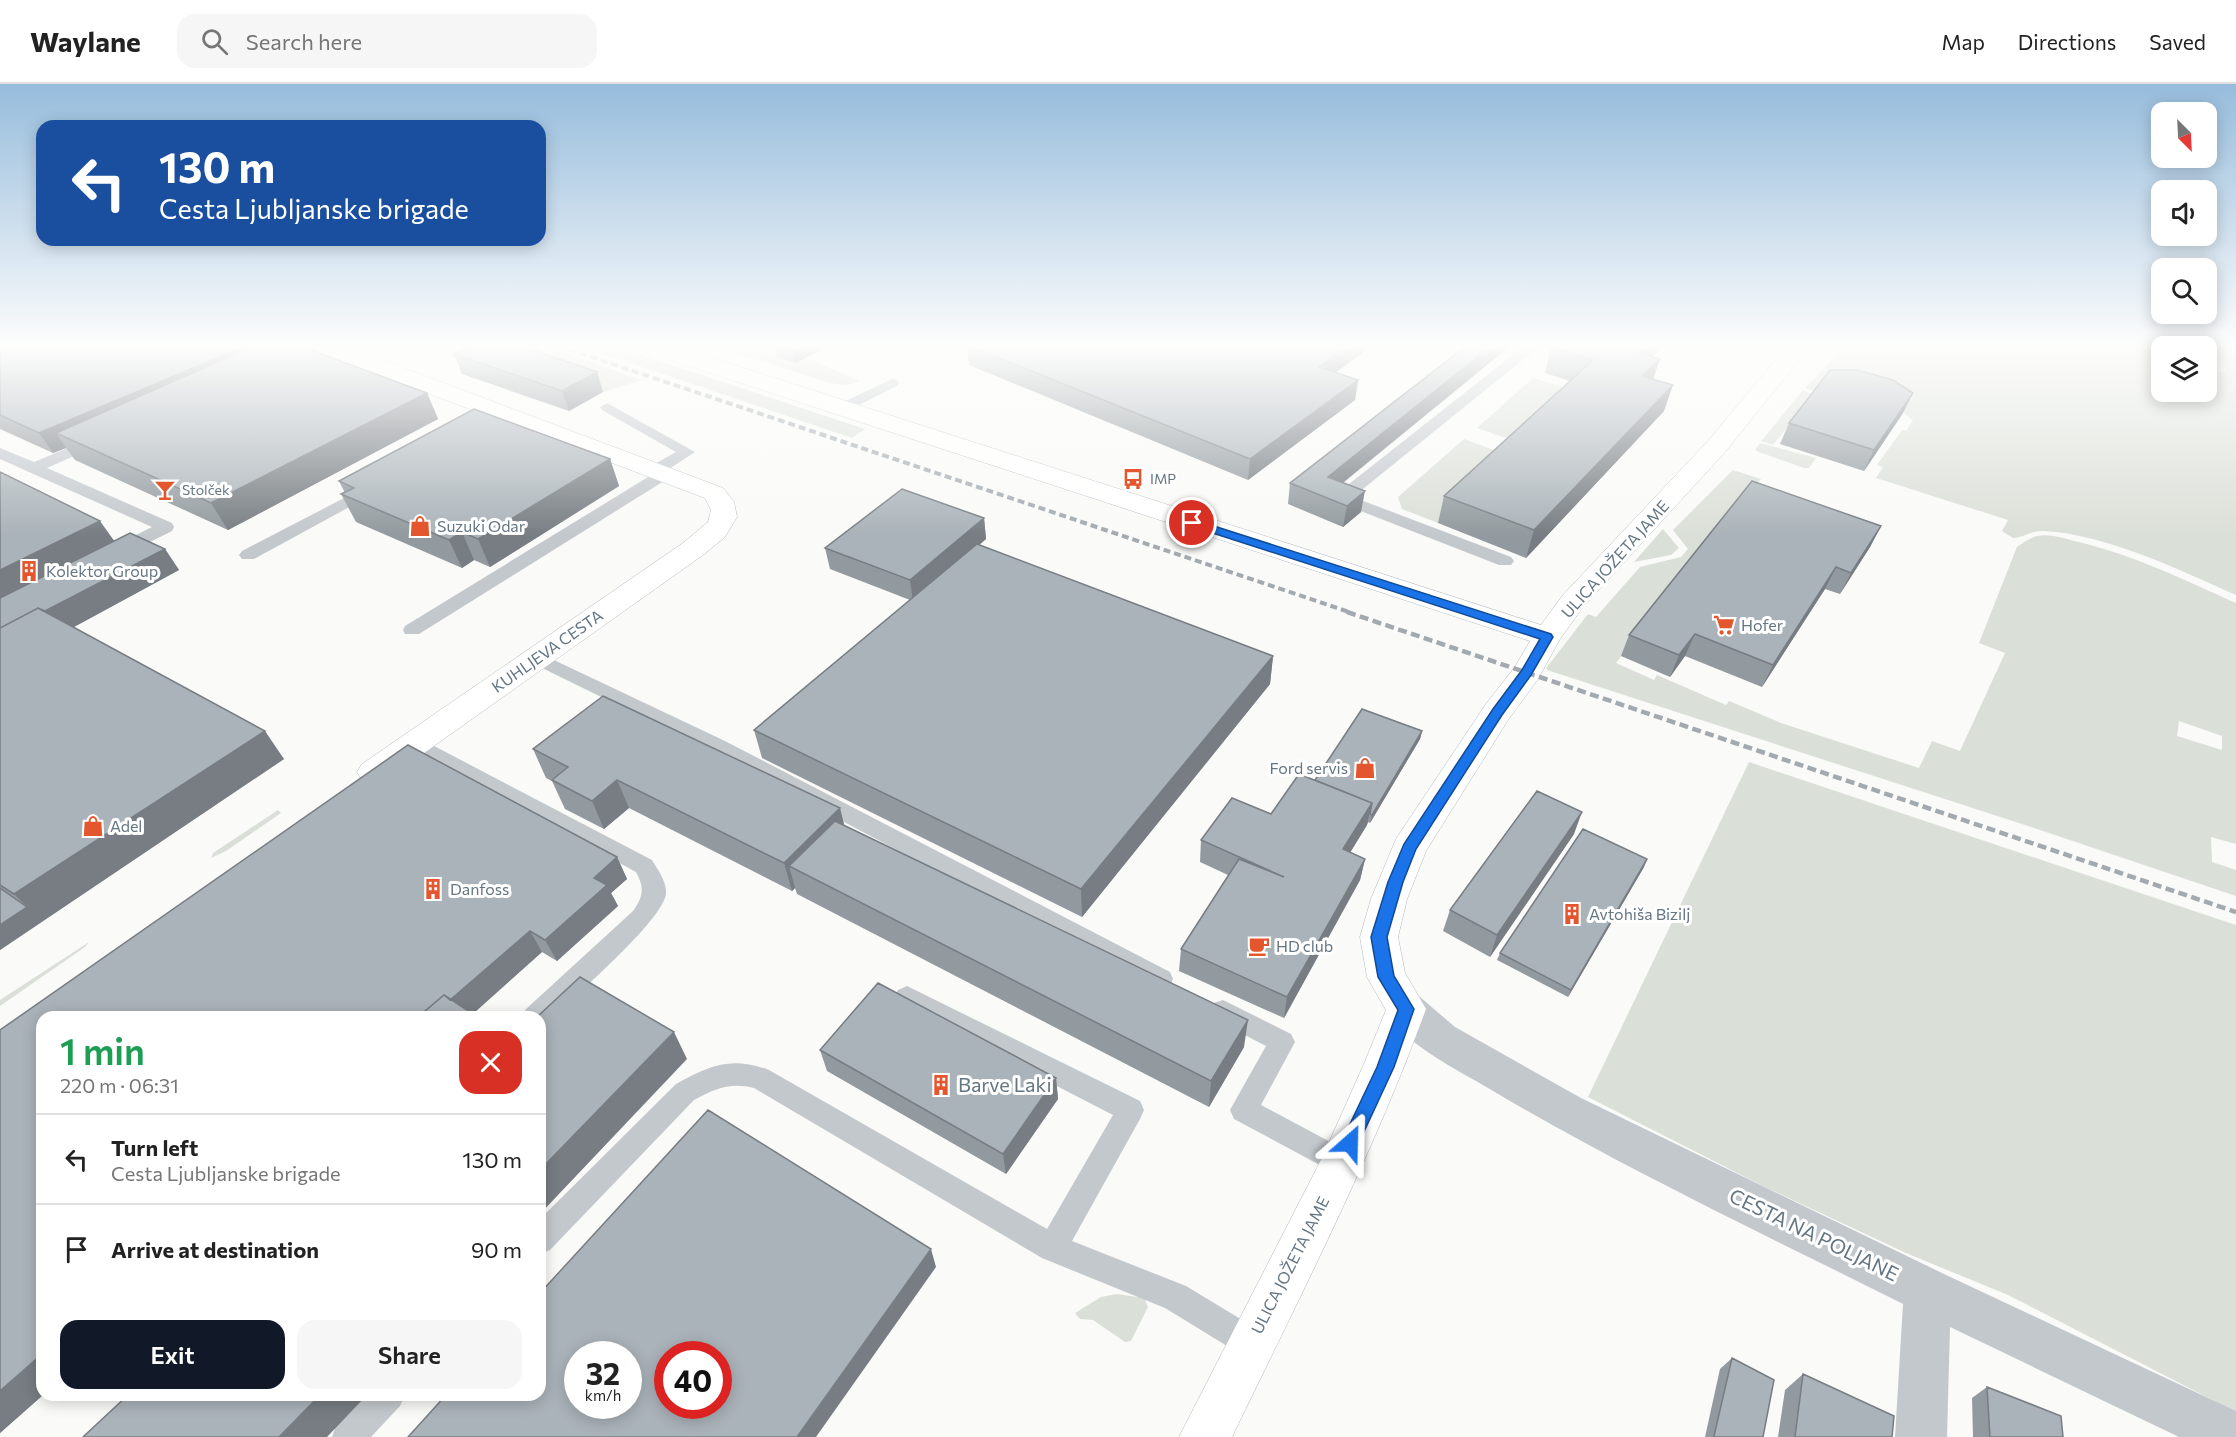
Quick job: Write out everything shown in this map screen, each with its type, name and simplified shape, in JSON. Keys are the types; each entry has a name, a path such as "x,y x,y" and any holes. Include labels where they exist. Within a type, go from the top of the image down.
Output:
{"street":[{"name":"KUHLJEVA CESTA","path":"347,791 717,530 725,516 724,502 714,493 660,472 498,421 470,409"},
{"name":"ULICA JOŽETA JAME","path":"1205,1437 1341,1162 1385,1067 1406,1009 1386,977 1379,937 1389,899 1409,848 1497,712 1527,672 1547,637 1609,561 1717,446 1747,409"},
{"path":"840,410 1547,637"},
{"name":"CESTA NA POLJANE","path":"1406,1009 1441,1039 1566,1112 1927,1291 2235,1437"},
{"path":"1921,1437 1927,1291"}],"lane":[{"path":"412,630 660,472 687,452 611,409"},
{"path":"1453,409 1341,498 1505,561"},
{"path":"34,468 111,434"},
{"path":"0,453 166,527 104,559"},
{"path":"248,555 386,481"},
{"path":"537,658 717,746 1282,1042 1244,1110 1341,1162"},
{"path":"415,743 644,866 654,883 653,902 641,918 542,1011"},
{"path":"907,997 1130,1110 1052,1248"},
{"path":"546,1234 685,1092 710,1078 737,1071 760,1078 1052,1248 1175,1297 1251,1344"},
{"path":"348,1437 383,1401"}],"shaded area":[{"path":"767,409 805,409 865,429 852,438"},
{"path":"1498,409 1561,409 1523,444 1477,428"},
{"path":"1787,409 1802,409 1773,445 1761,441"},
{"path":"1899,409 2236,409 2236,595 2142,555 2092,539 2044,531 2013,538 2002,531 2008,520 1876,478 1883,467 1877,465 1902,430 1906,431 1913,420"},
{"path":"1464,439 1510,456 1438,523 1402,509 1398,497"},
{"path":"1760,443 1816,458 1809,468 1804,468 1755,450"},
{"path":"1733,470 1761,479 1616,663 1654,680 1657,675 1726,705 1729,701 1781,723 1919,768 1932,741 1960,751 2005,653 1979,643 2017,547 2029,539 2042,535 2053,536 2099,547 2158,569 2236,603 2236,844 2211,837 2212,862 2236,870 2236,896 1547,670 1588,614 1596,617 1640,567 1681,557 1688,549 1673,530","holes":["2179,721 2222,736 2222,750 2177,736"]},
{"path":"1663,529 1679,548 1671,555 1634,562"},
{"path":"1749,762 2236,925 2236,1412 2008,1295 1906,1253 1763,1186 1588,1097"},
{"path":"278,810 281,813 226,851 211,858 213,853"},
{"path":"89,942 85,947 0,1006 0,1000"},
{"path":"1117,1294 1144,1298 1148,1307 1131,1341 1125,1342 1093,1320 1080,1319 1075,1313 1101,1297"}],"building":[{"path":"0,409 95,409 39,433 0,415"},
{"path":"110,409 395,409 211,503 56,433"},
{"path":"474,409 610,459 478,539 462,532 449,540 341,494 354,488 339,481"},
{"path":"1126,409 1318,409 1250,459"},
{"path":"1385,409 1412,409 1328,477 1365,491 1347,506 1290,483"},
{"path":"1539,409 1650,409 1534,530 1444,496"},
{"path":"1800,409 1902,409 1874,450 1789,423"},
{"path":"0,472 100,521 0,570"},
{"name":"Hofer","path":"1752,481 1881,526 1851,573 1836,567 1773,665 1695,634 1679,655 1629,635"},
{"path":"902,489 984,518 910,580 825,548"},
{"path":"130,533 165,549 45,611 38,608 0,628 0,598"},
{"path":"977,544 1273,656 1081,889 754,730"},
{"name":"Adel","path":"38,608 265,731 14,894 0,885 0,628"},
{"path":"603,696 840,808 784,863 617,780 592,801 552,780 568,767 533,749"},
{"name":"Ford servis","path":"1362,709 1422,731 1372,815 1370,814 1372,803 1315,780"},
{"name":"Danfoss","path":"408,745 617,857 594,878 607,885 545,940 530,931 450,1000 444,995 425,1011 36,1011 36,1359 0,1391 0,1030"},
{"path":"1299,774 1372,803 1343,849 1365,859 1287,997 1181,949 1239,859 1284,877 1201,840 1232,798 1271,814"},
{"path":"1537,791 1582,812 1497,935 1450,910"},
{"path":"835,821 1248,1020 1211,1081 789,866"},
{"name":"Avtohiša Bizilj","path":"1583,829 1647,859 1571,990 1500,953"},
{"path":"0,888 27,907 0,925"},
{"path":"580,977 674,1032 546,1164 546,1011 543,1011"},
{"name":"Barve Laki","path":"878,983 1056,1078 1003,1154 820,1050"},
{"path":"444,995 469,1011 425,1011"},
{"path":"708,1110 931,1249 797,1437 408,1437 441,1401 546,1401 546,1286"},
{"path":"1732,1358 1774,1380 1763,1437 1714,1436"},
{"path":"1803,1374 1894,1416 1892,1437 1795,1437"},
{"path":"1987,1387 2061,1416 2063,1437 1990,1437"},
{"path":"122,1401 314,1401 279,1437 83,1437"}],"railway":[{"path":"747,409 1352,613"},
{"path":"1347,612 2236,912"}],"place":[{"name":"IMP","path":"1133,479"},
{"name":"Stolček","path":"165,490"},
{"name":"Suzuki Odar","path":"420,526"},
{"name":"Kolektor Group","path":"29,571"},
{"name":"Hofer","path":"1724,625"},
{"name":"Ford servis","path":"1365,768"},
{"name":"Adel","path":"93,826"},
{"name":"Danfoss","path":"433,889"},
{"name":"Avtohiša Bizilj","path":"1572,914"},
{"name":"HD club","path":"1259,946"},
{"name":"Barve Laki","path":"941,1085"}],"route":[{"path":"1192,523 1547,637 1527,672 1497,712 1409,848 1395,882 1379,937 1386,977 1406,1009 1385,1067 1350,1143"}]}
